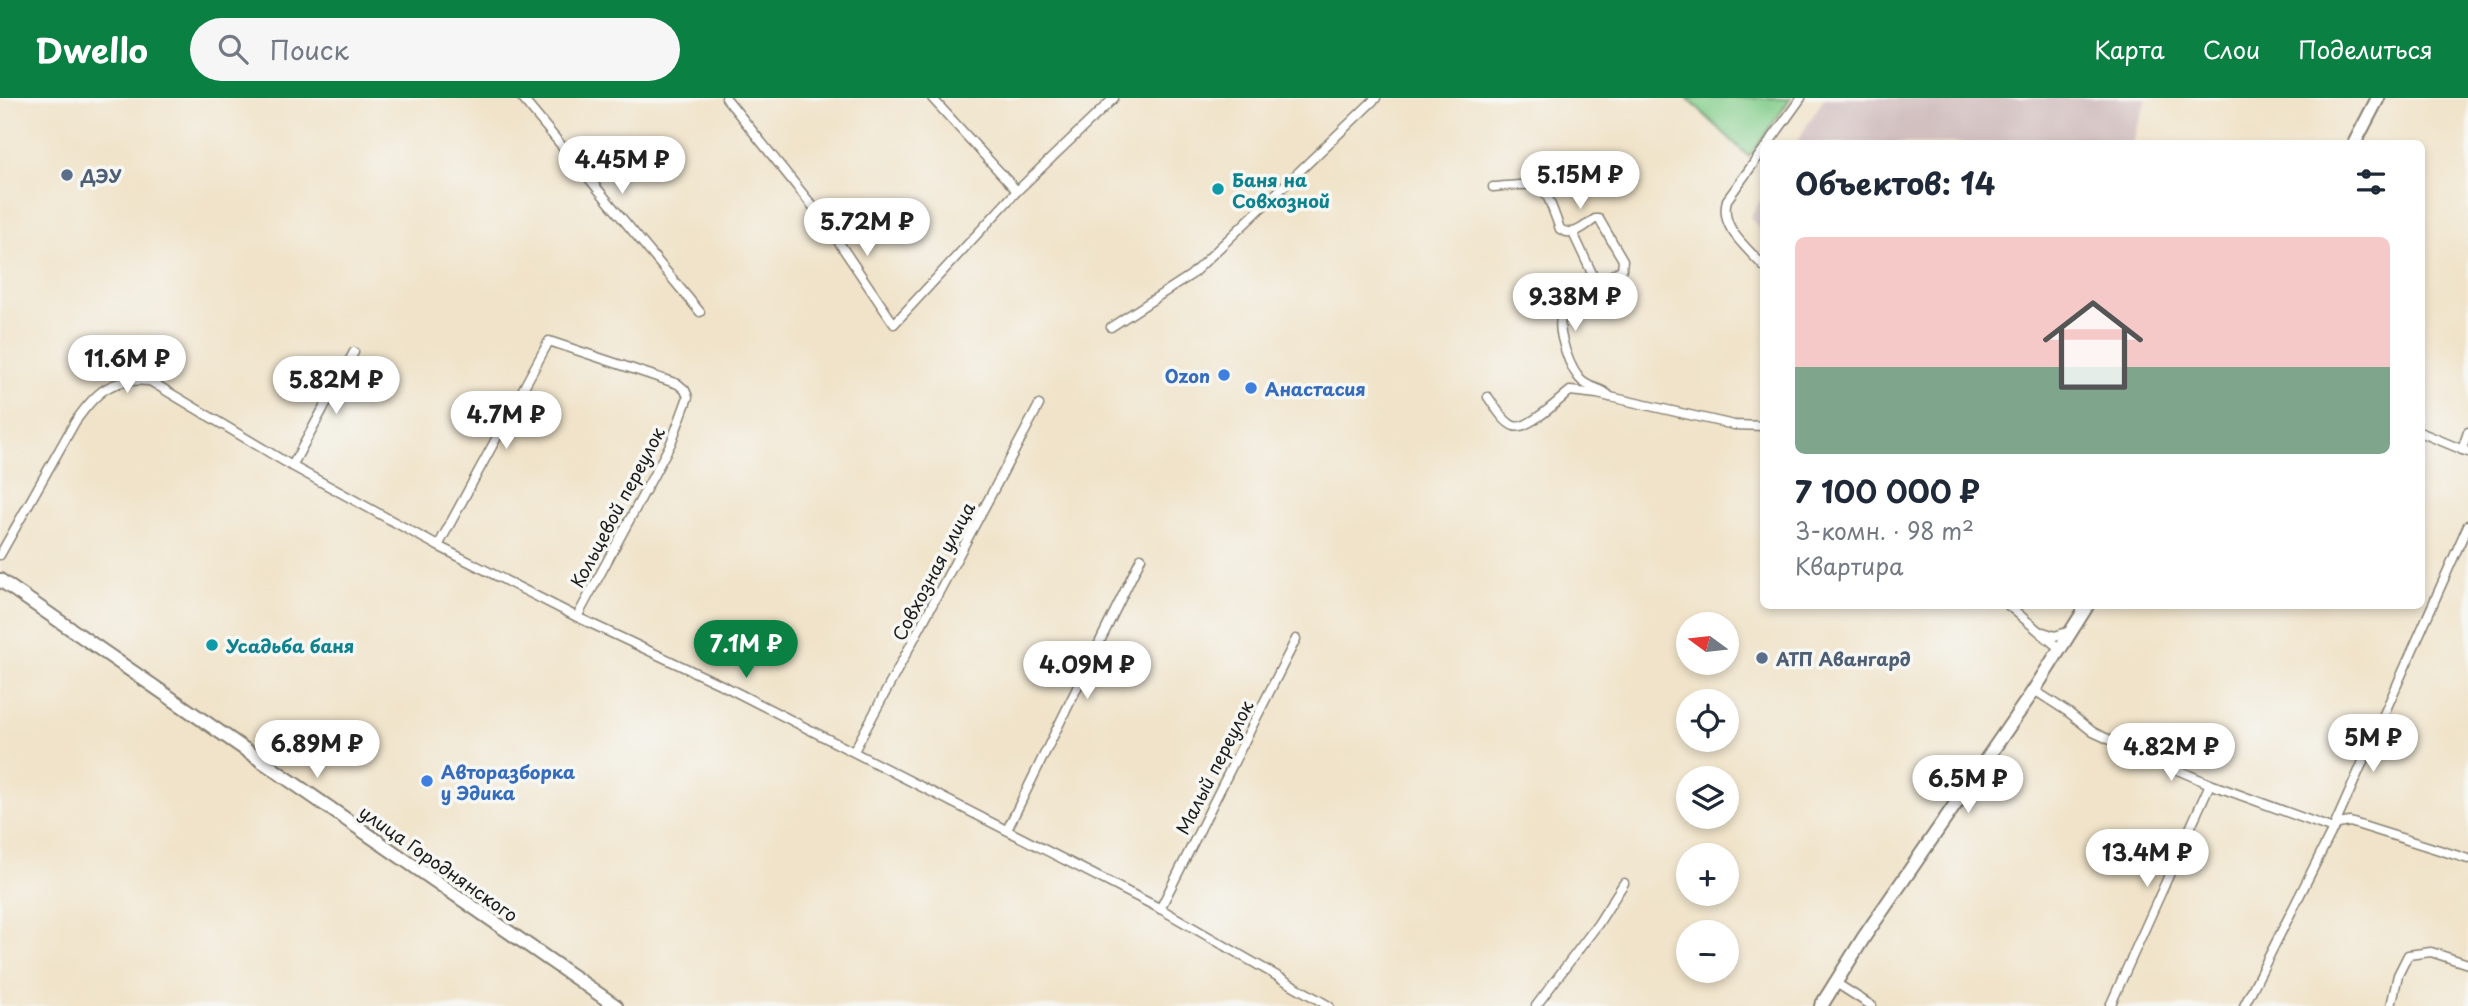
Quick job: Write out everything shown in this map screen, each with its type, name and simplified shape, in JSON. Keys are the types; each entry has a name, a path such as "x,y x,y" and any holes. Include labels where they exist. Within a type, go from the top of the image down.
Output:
{"main road":[{"path":"2356,140 2378,98"},
{"name":"улица Городнянского","path":"0,580 616,1006"},
{"path":"1821,1006 1870,929 2034,690 2085,609"}],"street":[{"path":"522,98 701,313"},
{"path":"726,98 823,219 894,324 1017,191 1114,98"},
{"path":"932,98 1017,191"},
{"path":"1111,327 1191,275 1376,98"},
{"path":"1771,140 1801,98"},
{"path":"1760,155 1727,200 1725,216 1729,228 1760,263"},
{"path":"1493,187 1533,184 1541,187 1546,192 1560,229 1565,232 1573,233 1598,219 1623,260 1619,271 1575,296 1559,317 1563,343 1577,375 1587,385 1607,392 1610,397"},
{"path":"1573,233 1597,284"},
{"name":"Кольцевой переулок","path":"439,546 549,341 678,384 688,397 671,443 577,617"},
{"path":"292,466 354,352"},
{"path":"1488,397 1509,423 1522,427 1570,391 1577,375"},
{"path":"0,555 88,403 101,391 116,383 134,379 150,381 292,466 439,546 577,617 854,751 1160,909 1329,1006"},
{"path":"1570,391 1610,397 1734,425 1760,426"},
{"name":"Совхозная улица","path":"854,751 1039,405"},
{"path":"2425,434 2465,451 2468,432"},
{"path":"2244,1006 2333,829 2468,525"},
{"path":"1007,830 1141,558"},
{"path":"2013,609 2060,649"},
{"path":"2037,629 2055,636 2071,631"},
{"name":"Малый переулок","path":"1160,909 1296,639"},
{"path":"2049,639 2051,663"},
{"path":"2034,690 2093,732 2210,784 2333,829"},
{"path":"2110,1006 2210,784"},
{"path":"2333,829 2338,824 2350,822 2468,859"},
{"path":"1536,1006 1598,924 1624,883"},
{"path":"2391,1006 2398,975 2408,955 2431,952 2468,964"},
{"path":"1836,982 1872,1006"}],"shaded area":[{"path":"1824,98 2147,98 2133,140 1798,140"},
{"path":"1760,201 1760,231 1750,217"}],"green space":[{"path":"1687,98 1791,98 1749,157"}],"place":[{"name":"ДЭУ","path":"67,175"},
{"name":"Баня на Совхозной","path":"1218,189"},
{"name":"Ozon","path":"1224,375"},
{"name":"Анастасия","path":"1251,388"},
{"name":"Усадьба баня","path":"212,645"},
{"name":"АТП Авангард","path":"1762,658"},
{"name":"Авторазборка у Эдика","path":"427,781"}]}
